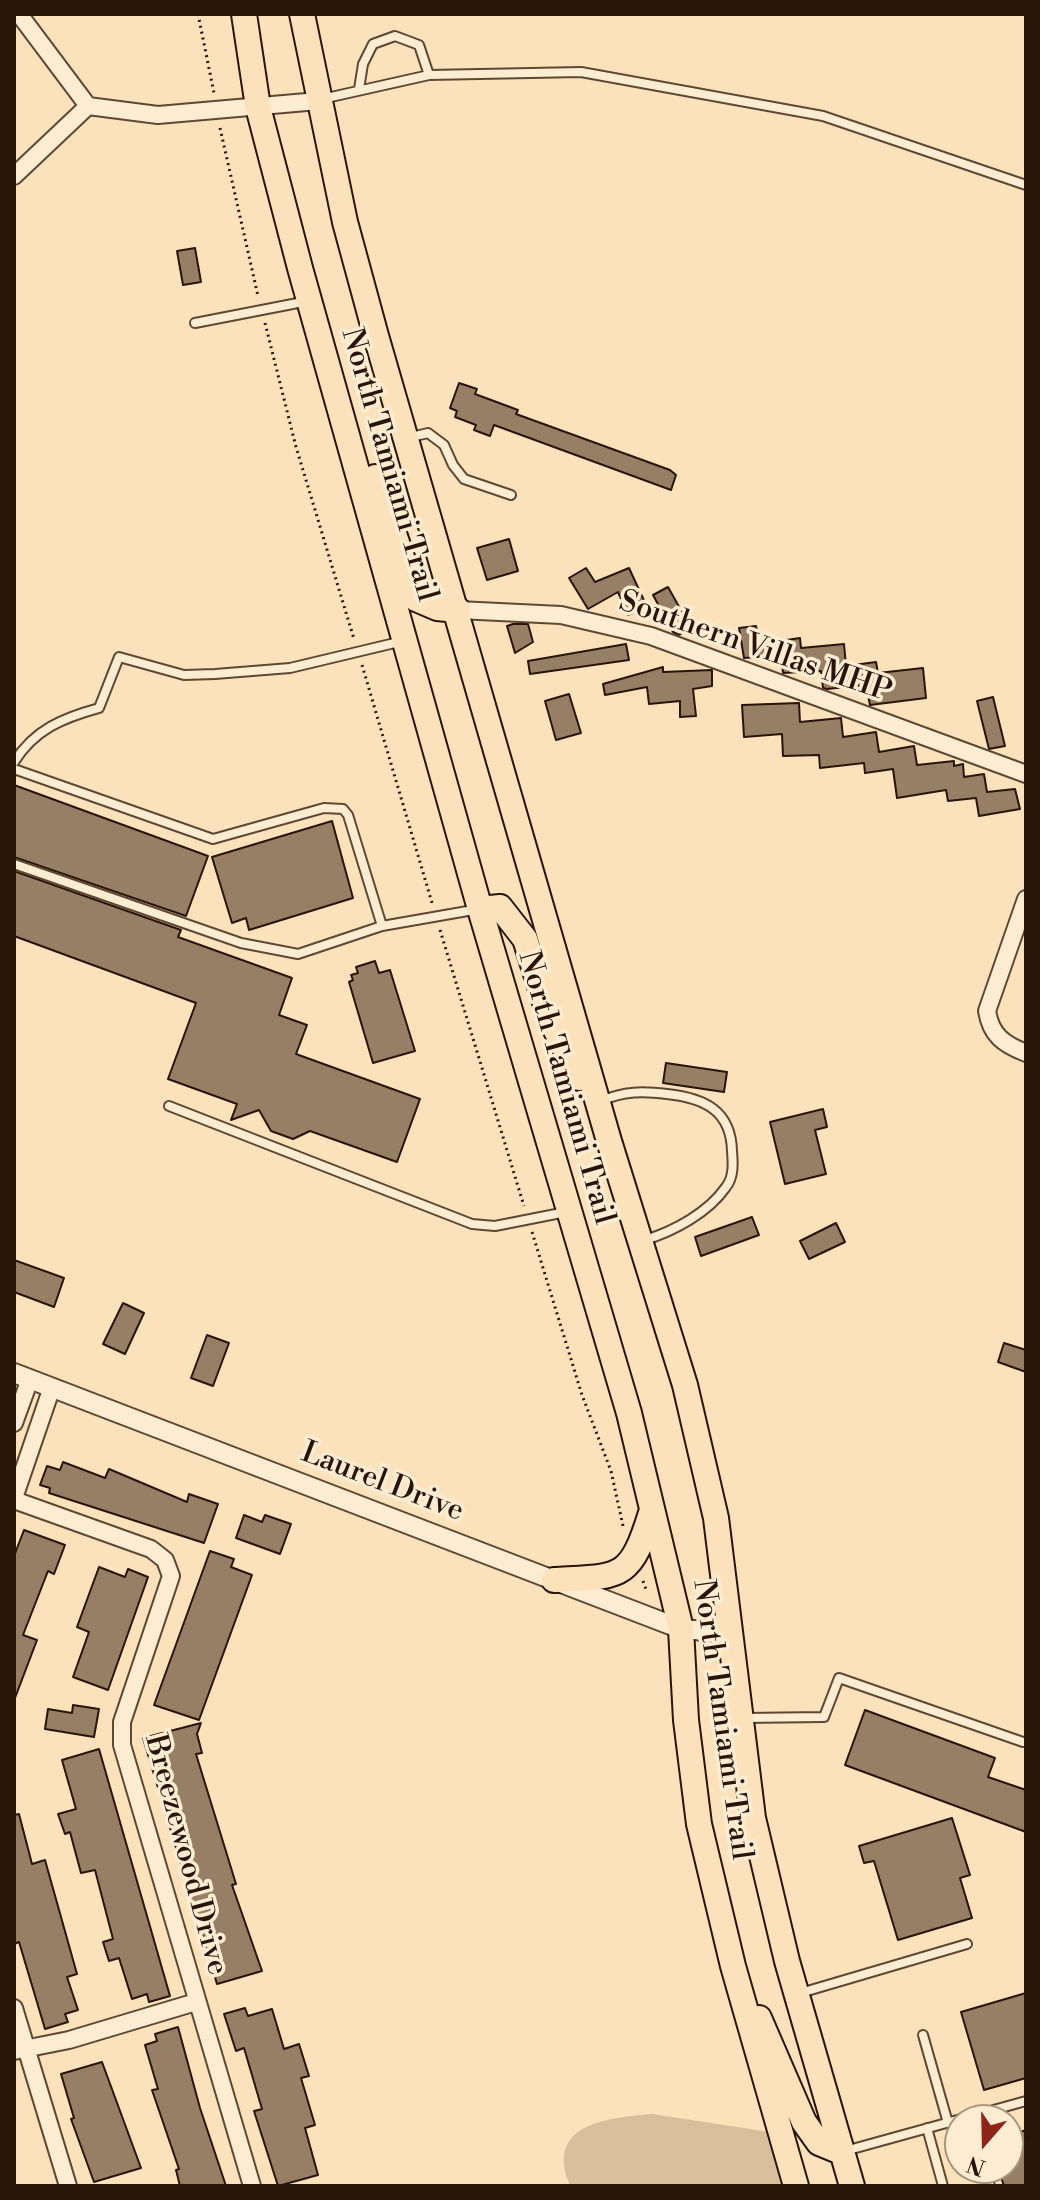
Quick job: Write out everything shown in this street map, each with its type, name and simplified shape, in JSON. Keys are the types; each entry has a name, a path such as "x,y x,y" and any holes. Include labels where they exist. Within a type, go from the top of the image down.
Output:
{"main road":[{"name":"North Tamiami Trail","path":"244,14 258,107 309,301 567,1212 629,1413 681,1629 686,1720 699,1824 733,1966 796,2186"},
{"name":"North Tamiami Trail","path":"302,14 345,222 458,610 594,1103 609,1141 685,1385 716,1518 753,1818 797,1994 852,2186"},
{"path":"345,431 373,472 416,599 437,608 458,610"},
{"path":"480,909 500,907 525,939 550,1018 594,1103"},
{"path":"554,1580 604,1577 622,1572 638,1553 651,1511"},
{"path":"733,1966 780,2059 804,2122 819,2143 841,2152"}],"street":[{"path":"19,14 88,106 158,115 318,101"},
{"path":"14,176 88,106"},
{"name":"Southern Villas MHP","path":"458,610 561,615 651,636 1026,774"},
{"path":"1026,899 1023,918 987,1011 989,1026 997,1038 1026,1053"},
{"path":"14,1423 22,1376"},
{"name":"Laurel Drive","path":"22,1376 681,1629 732,1633"},
{"path":"14,1499 52,1387"},
{"name":"Breezewood Drive","path":"14,1499 151,1549 165,1560 171,1576 125,1711 122,1745 252,2186"},
{"path":"20,2051 196,2002"},
{"path":"14,2008 20,2051 39,2082 68,2186"}],"lane":[{"path":"359,89 363,64 373,44 395,36 419,45 429,75"},
{"path":"318,101 429,75 581,72 823,116 1026,185"},
{"path":"195,323 309,301"},
{"path":"407,439 428,433 437,438 464,479 511,495"},
{"path":"14,762 24,747 58,720 99,708 119,657 184,675 290,668 404,640"},
{"path":"14,769 213,839 324,808 343,809 348,815 382,926"},
{"path":"14,864 241,943 298,954 382,926 480,909"},
{"path":"594,1103 619,1093 640,1091 704,1102 726,1120 732,1139 732,1174 726,1188 673,1231 640,1241"},
{"path":"169,1106 472,1224 495,1226 567,1212"},
{"path":"742,1718 824,1717 839,1678 1023,1742"},
{"path":"797,1994 967,1944"},
{"path":"923,2035 944,2109"},
{"path":"841,2152 944,2124"},
{"path":"927,2128 943,2186"}],"path":[{"path":"198,14 262,310 296,447 528,1220 582,1395 611,1471 624,1531"},
{"path":"642,1579 647,1592"}],"shaded area":[{"path":"652,2114 770,2132 786,2186 570,2186 564,2165 565,2149 572,2137 599,2122"}],"building":[{"path":"195,248 201,282 183,285 177,251"},
{"path":"459,383 477,389 475,394 518,410 516,414 670,470 676,475 671,490 494,425 490,436 474,430 476,425 455,417 457,411 450,408"},
{"path":"509,539 518,571 487,580 477,548"},
{"path":"586,568 595,582 629,568 647,607 628,615 618,592 588,609 569,578"},
{"path":"668,587 691,628 679,635 673,632 653,595"},
{"path":"528,624 533,642 515,653 507,626"},
{"path":"756,626 759,644 800,638 801,648 844,644 846,666 876,662 878,673 923,668 926,698 870,705 866,685 827,689 823,688 821,671 783,673 781,655 744,658 739,628"},
{"path":"626,644 629,660 530,674 528,661"},
{"path":"663,667 663,672 712,670 712,686 693,689 696,716 680,717 680,701 649,704 647,687 605,695 603,684"},
{"path":"569,694 581,733 556,740 545,701"},
{"path":"993,697 1005,746 989,749 977,701"},
{"path":"799,703 800,722 841,718 843,737 876,732 879,752 914,746 917,765 954,761 954,766 963,764 964,777 984,774 987,792 1015,789 1020,809 979,816 976,798 948,801 946,790 897,798 893,769 865,773 864,763 820,768 819,755 783,756 782,734 744,737 742,705"},
{"path":"14,785 208,856 186,916 14,857"},
{"path":"332,821 353,898 249,930 246,918 232,923 212,857"},
{"path":"14,871 181,930 178,937 292,978 279,1015 307,1025 296,1054 420,1099 397,1162 310,1131 293,1139 271,1131 259,1110 231,1120 237,1104 168,1079 196,1003 14,936"},
{"path":"375,961 379,973 390,970 415,1051 373,1063 349,982 353,980 351,975 358,973 356,967"},
{"path":"666,1063 727,1072 724,1092 663,1083"},
{"path":"823,1109 827,1127 815,1130 826,1174 785,1184 770,1122"},
{"path":"752,1217 759,1235 701,1256 695,1237"},
{"path":"836,1223 845,1242 809,1259 800,1241"},
{"path":"14,1260 64,1278 54,1307 14,1292"},
{"path":"123,1303 144,1313 125,1354 103,1344"},
{"path":"207,1335 229,1343 213,1386 191,1378"},
{"path":"1004,1343 1026,1350 1026,1372 998,1362"},
{"path":"63,1462 105,1478 109,1469 187,1502 189,1494 218,1504 204,1543 49,1493 50,1488 40,1485 47,1466 60,1470"},
{"path":"244,1515 262,1522 265,1515 291,1524 280,1554 236,1538"},
{"path":"24,1530 65,1545 54,1574 48,1571 23,1635 37,1640 15,1698 14,1556"},
{"path":"210,1551 234,1559 231,1567 252,1575 199,1720 154,1705"},
{"path":"99,1567 125,1577 128,1569 148,1577 108,1690 73,1677 89,1632 77,1627"},
{"path":"73,1705 99,1709 94,1737 45,1729 48,1709 72,1713"},
{"path":"865,1710 995,1758 988,1777 1026,1790 1026,1832 845,1765"},
{"path":"201,1723 197,1734 202,1753 196,1754 236,1884 232,1885 262,1971 217,1984 143,1738"},
{"path":"99,1749 170,1996 149,2002 147,1994 132,1999 119,1958 109,1961 103,1942 113,1939 95,1870 81,1873 70,1832 65,1834 58,1814 76,1809 62,1760"},
{"path":"19,1814 32,1864 45,1860 77,1974 67,1977 78,2010 65,2014 68,2022 45,2029 19,1942 14,1944 14,1815"},
{"path":"952,1818 970,1875 960,1878 972,1918 898,1940 874,1861 864,1863 859,1846"},
{"path":"1026,1993 1026,2078 984,2090 961,2012"},
{"path":"245,2008 248,2016 272,2009 284,2049 299,2044 309,2076 301,2078 315,2125 305,2128 318,2175 278,2186 254,2111 262,2109 244,2048 236,2051 224,2014"},
{"path":"178,2027 226,2186 180,2186 176,2170 179,2169 152,2090 158,2089 145,2045 157,2041 155,2034"},
{"path":"102,2062 141,2168 94,2182 71,2119 74,2118 61,2074"},
{"path":"1024,2131 1026,2186 1004,2186 1024,2184"}]}
